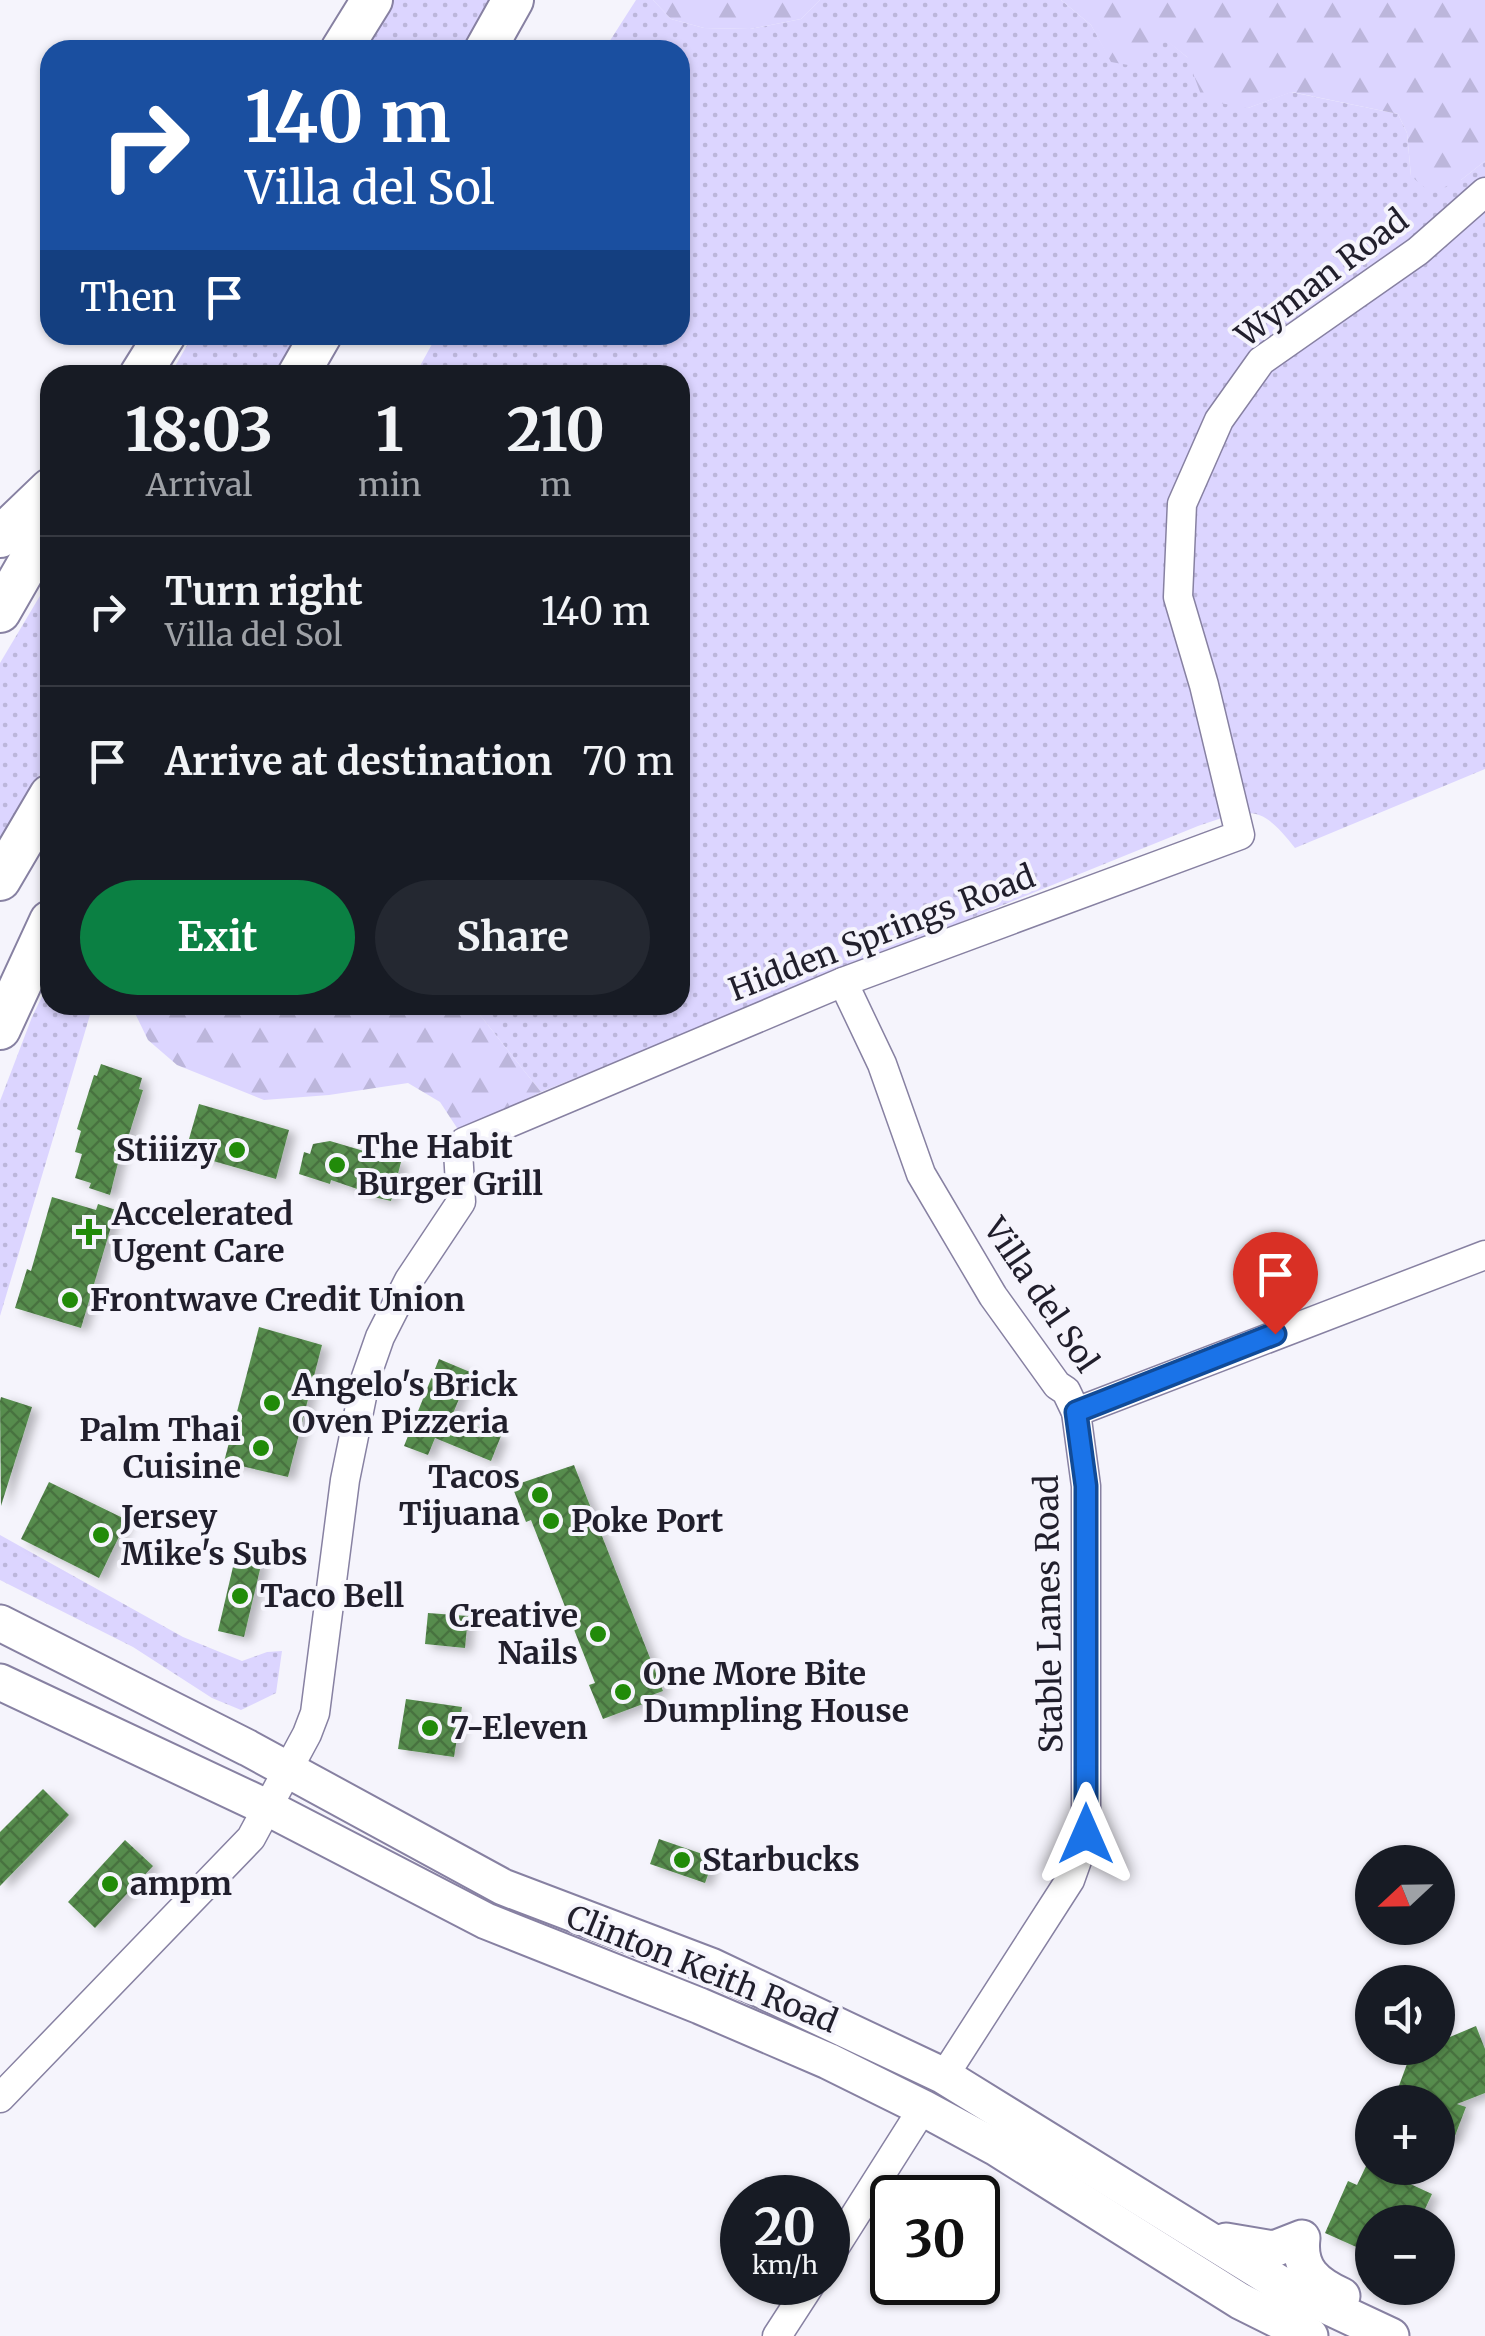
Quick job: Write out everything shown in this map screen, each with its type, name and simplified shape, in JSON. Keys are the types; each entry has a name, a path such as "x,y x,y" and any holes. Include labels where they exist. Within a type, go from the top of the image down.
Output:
{"highway":[{"path":"347,40 372,0"},
{"path":"492,40 514,0"},
{"path":"0,538 40,500"},
{"path":"0,612 40,543"},
{"path":"0,880 40,813"},
{"path":"0,1029 40,943"}],"main road":[{"name":"Clinton Keith Road","path":"0,1624 288,1770 503,1887 711,1966 944,2076 1282,2285 1391,2336"},
{"name":"Clinton Keith Road","path":"0,1682 268,1808 486,1921 700,2006 828,2061 923,2108 995,2147 1240,2301 1310,2336"},
{"path":"700,2006 730,2001 799,2024 926,2084 944,2076"},
{"path":"923,2108 929,2102 944,2102 963,2108 1052,2159 1090,2166"},
{"path":"1193,2231 1237,2244 1274,2249 1302,2238 1300,2250 1308,2275 1323,2287 1403,2324 1411,2336"}],"street":[{"name":"Wyman Road","path":"1240,835 1178,597 1182,504 1219,420 1261,360 1418,251 1485,192"},
{"name":"Hidden Springs Road","path":"0,2098 247,1842 288,1770 315,1713 345,1480 366,1377 380,1337 409,1280 461,1202 458,1150 464,1142 843,982 1240,835"},
{"name":"Villa del Sol","path":"843,982 882,1064 921,1174 993,1296 1057,1385 1066,1391 1076,1412 1485,1255"},
{"name":"Stable Lanes Road","path":"944,2076 1070,1880 1086,1834 1086,1486 1076,1412"},
{"path":"850,2223 923,2108"},
{"path":"777,2336 797,2305"}],"green space":[{"path":"386,0 493,0 472,40 364,40"},
{"path":"636,0 653,0 671,19 704,28 750,29 801,19 820,0 1061,0 1091,25 1112,62 1163,37 1248,108 1291,92 1398,114 1407,133 1411,176 1461,180 1485,161 1485,769 1295,848 1272,823 1252,813 1198,826 541,1092 480,1015 690,1015 690,365 420,365 432,345 690,345 690,40 610,40"},
{"path":"653,0 820,0 801,19 750,29 704,28 671,19"},
{"path":"1061,0 1485,0 1485,161 1461,180 1431,193 1411,176 1407,133 1398,114 1292,92 1248,108 1203,100 1187,57 1163,38 1140,67 1111,62 1091,25"},
{"path":"187,345 295,345 283,365 176,365"},
{"path":"40,596 40,774 0,842 0,663"},
{"path":"40,1001 40,1015 90,1015 0,1316 0,1101"},
{"path":"136,1015 480,1015 541,1092 459,1131 440,1102 408,1083 264,1100 177,1065 148,1040"},
{"path":"0,1535 183,1637 242,1661 282,1651 276,1693 241,1710 212,1698 133,1647 0,1580"}],"building":[{"path":"101,1064 142,1078 139,1089 143,1090 126,1144 123,1143 110,1195 75,1178 82,1154 75,1152 81,1131 77,1129"},
{"path":"199,1104 289,1130 276,1179 185,1153"},
{"name":"The Habit Burger Grill","path":"330,1141 401,1162 391,1201 331,1180 330,1184 299,1174 304,1152 310,1154 313,1144"},
{"path":"52,1197 96,1210 98,1204 116,1210 81,1328 15,1308 27,1269 31,1271"},
{"path":"259,1327 322,1345 288,1477 224,1462"},
{"path":"439,1359 470,1372 452,1416 501,1436 491,1461 435,1438 428,1455 404,1446"},
{"path":"1,1397 32,1407 1,1506 0,1401"},
{"path":"574,1465 663,1691 641,1699 643,1704 603,1719 589,1685 595,1683 531,1520 526,1522 512,1486"},
{"path":"49,1482 127,1520 99,1578 21,1539"},
{"name":"Taco Bell","path":"236,1554 262,1561 244,1637 218,1631"},
{"path":"428,1613 468,1616 465,1648 425,1644"},
{"name":"7-Eleven","path":"406,1699 462,1707 454,1757 398,1749"},
{"path":"43,1789 69,1815 0,1886 0,1832"},
{"name":"Starbucks","path":"659,1839 714,1858 705,1883 650,1864"},
{"name":"ampm","path":"125,1840 153,1866 95,1928 68,1902"},
{"path":"1476,2026 1485,2049 1485,2093 1457,2104 1466,2107 1455,2136 1455,2085 1399,2085 1407,2065 1455,2065 1455,2035"},
{"path":"1348,2181 1355,2185 1412,2185 1432,2194 1427,2205 1355,2205 1355,2246 1325,2233"}],"place":[{"name":"Stiiizy","path":"237,1150"},
{"name":"The Habit Burger Grill","path":"337,1165"},
{"name":"Accelerated Ugent Care","path":"89,1232"},
{"name":"Frontwave Credit Union","path":"70,1300"},
{"name":"Angelo's Brick Oven Pizzeria","path":"272,1403"},
{"name":"Palm Thai Cuisine","path":"261,1448"},
{"name":"Tacos Tijuana","path":"540,1495"},
{"name":"Poke Port","path":"551,1521"},
{"name":"Jersey Mike's Subs","path":"101,1535"},
{"name":"Taco Bell","path":"240,1596"},
{"name":"Creative Nails","path":"598,1634"},
{"name":"One More Bite Dumpling House","path":"623,1692"},
{"name":"7-Eleven","path":"430,1728"},
{"name":"Starbucks","path":"682,1860"},
{"name":"ampm","path":"110,1884"}],"route":[{"path":"1086,1834 1086,1486 1076,1412 1275,1334"}]}
